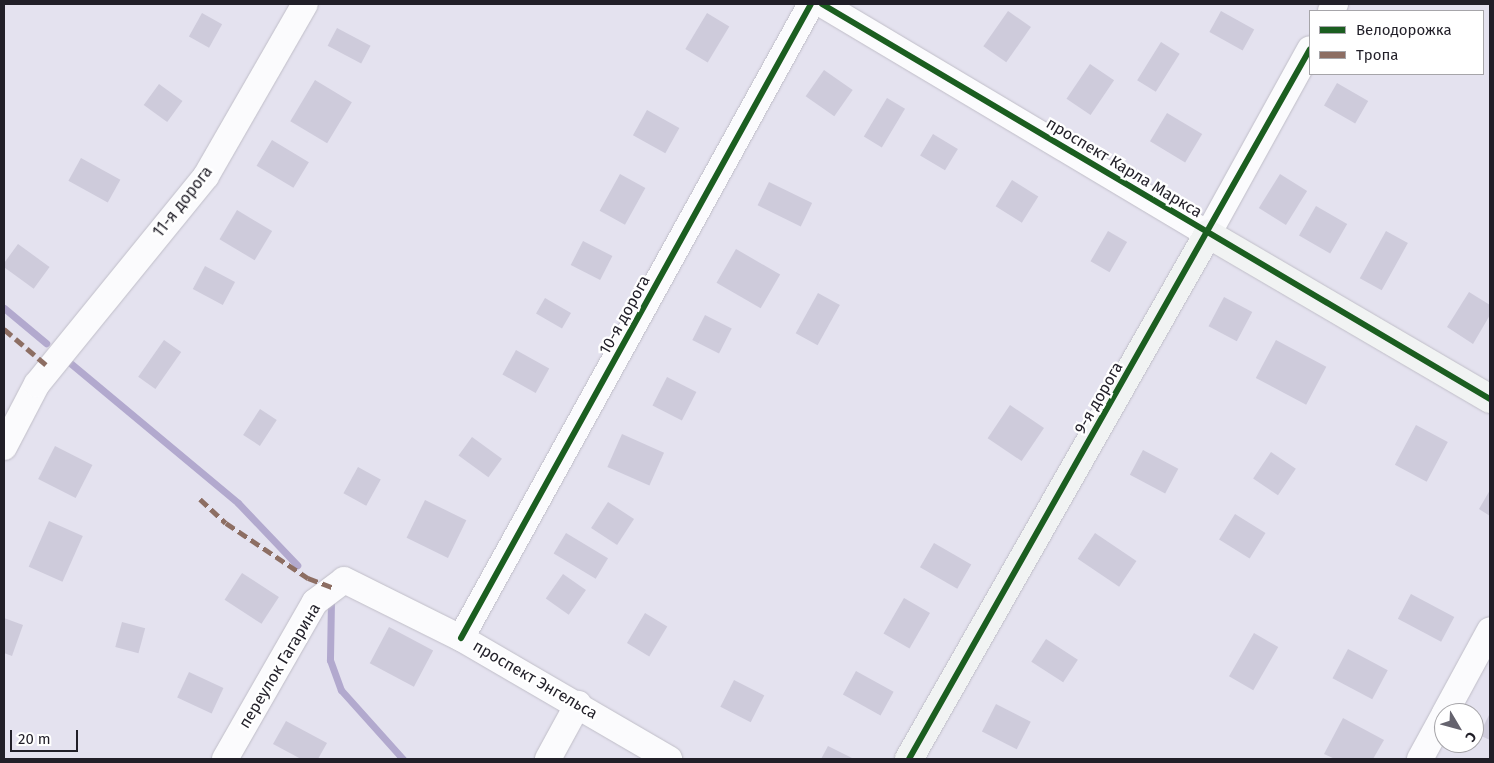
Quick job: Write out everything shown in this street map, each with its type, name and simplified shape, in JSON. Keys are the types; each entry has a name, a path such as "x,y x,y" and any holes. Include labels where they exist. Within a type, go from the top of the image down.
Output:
{"street":[{"name":"11-я дорога","path":"4,447 37,384 206,176 305,4"},
{"name":"10-я дорога","path":"461,638 810,4"},
{"name":"проспект Карла Маркса","path":"822,4 1208,234 1490,399"},
{"name":"9-я дорога","path":"909,759 1208,234 1309,50"},
{"name":"проспект Энгельса","path":"344,580 461,638 578,704 670,759"},
{"name":"переулок Гагарина","path":"225,759 315,602 344,580"},
{"path":"1451,703 1490,630"},
{"path":"548,759 578,704"},
{"path":"1420,759 1434,734"}],"building":[{"path":"1008,11 1031,27 1006,62 983,46"},
{"path":"1221,11 1254,29 1243,50 1209,32"},
{"path":"202,13 222,24 209,48 189,37"},
{"path":"707,13 729,26 708,62 685,49"},
{"path":"337,28 371,46 361,63 328,46"},
{"path":"1161,42 1180,54 1156,92 1137,80"},
{"path":"1090,64 1114,80 1091,115 1067,99"},
{"path":"824,70 853,90 834,116 806,96"},
{"path":"315,80 352,102 327,143 290,121"},
{"path":"1337,83 1368,101 1355,124 1324,106"},
{"path":"159,84 182,101 167,122 144,105"},
{"path":"887,98 905,109 882,147 864,137"},
{"path":"647,110 679,128 665,153 633,135"},
{"path":"1167,113 1202,134 1185,162 1150,141"},
{"path":"933,134 958,149 945,170 920,155"},
{"path":"272,140 309,162 293,188 257,166"},
{"path":"81,158 120,180 108,203 68,181"},
{"path":"620,174 645,188 625,225 600,211"},
{"path":"1280,174 1307,191 1286,225 1259,208"},
{"path":"1012,180 1038,196 1022,223 996,206"},
{"path":"769,182 812,203 801,226 758,205"},
{"path":"1316,206 1347,224 1330,253 1299,235"},
{"path":"237,210 272,231 255,260 219,239"},
{"path":"1108,231 1127,242 1110,272 1090,261"},
{"path":"1386,231 1408,243 1382,290 1360,278"},
{"path":"583,241 612,256 600,280 571,265"},
{"path":"18,244 50,267 34,289 4,267 4,263"},
{"path":"736,249 780,274 761,308 716,283"},
{"path":"205,266 235,282 223,305 193,289"},
{"path":"1469,292 1490,305 1490,315 1473,344 1447,327"},
{"path":"818,293 840,305 818,345 796,333"},
{"path":"1224,297 1252,312 1237,341 1209,326"},
{"path":"545,298 571,313 562,329 536,314"},
{"path":"705,315 732,329 719,354 692,340"},
{"path":"164,340 181,352 155,389 138,377"},
{"path":"1276,340 1326,367 1306,405 1256,378"},
{"path":"516,350 549,368 536,393 502,374"},
{"path":"667,377 696,392 682,420 652,406"},
{"path":"1010,405 1044,428 1022,461 988,438"},
{"path":"260,409 277,420 260,446 243,435"},
{"path":"1416,425 1448,442 1427,482 1395,465"},
{"path":"622,434 664,453 649,486 607,467"},
{"path":"472,437 502,459 488,477 458,456"},
{"path":"55,446 92,465 76,498 38,479"},
{"path":"1143,450 1178,469 1165,494 1130,475"},
{"path":"1271,452 1296,469 1278,495 1253,479"},
{"path":"358,467 381,480 366,506 343,493"},
{"path":"1490,490 1490,516 1479,509"},
{"path":"425,500 466,520 448,558 407,538"},
{"path":"608,502 634,519 617,545 591,528"},
{"path":"1235,514 1266,533 1250,559 1219,539"},
{"path":"49,521 83,536 62,582 29,567"},
{"path":"566,533 608,558 596,579 554,554"},
{"path":"1095,533 1136,561 1119,587 1078,559"},
{"path":"934,543 971,564 957,589 920,567"},
{"path":"242,573 279,597 261,624 225,600"},
{"path":"563,574 586,590 569,615 546,599"},
{"path":"1411,594 1454,617 1441,642 1398,619"},
{"path":"904,598 930,613 909,649 884,634"},
{"path":"645,613 667,626 649,656 627,643"},
{"path":"4,618 23,625 12,656 4,653"},
{"path":"122,622 145,628 138,653 115,647"},
{"path":"389,627 433,650 414,687 370,663"},
{"path":"1254,633 1278,647 1253,690 1229,676"},
{"path":"1046,639 1078,660 1063,682 1031,662"},
{"path":"1348,649 1388,670 1372,699 1333,678"},
{"path":"856,671 894,692 881,715 843,695"},
{"path":"189,672 223,688 212,713 177,697"},
{"path":"734,680 764,695 751,722 720,707"},
{"path":"996,704 1031,722 1017,749 982,732"},
{"path":"1490,713 1490,740 1484,737 1484,725"},
{"path":"1343,718 1384,740 1373,759 1335,759 1324,754"},
{"path":"286,721 327,743 318,759 301,759 273,744"},
{"path":"828,746 854,759 821,759"}],"waterway":[{"path":"4,308 46,343"},
{"path":"69,362 238,503 297,565"},
{"path":"331,600 330,660 341,690 403,759"}],"marked path":[{"path":"4,329 50,368"},
{"path":"200,499 226,523 308,578 334,588"}],"cycle path":[{"path":"461,638 811,4"},
{"path":"822,4 1490,399"},
{"path":"909,759 1309,51"}]}
